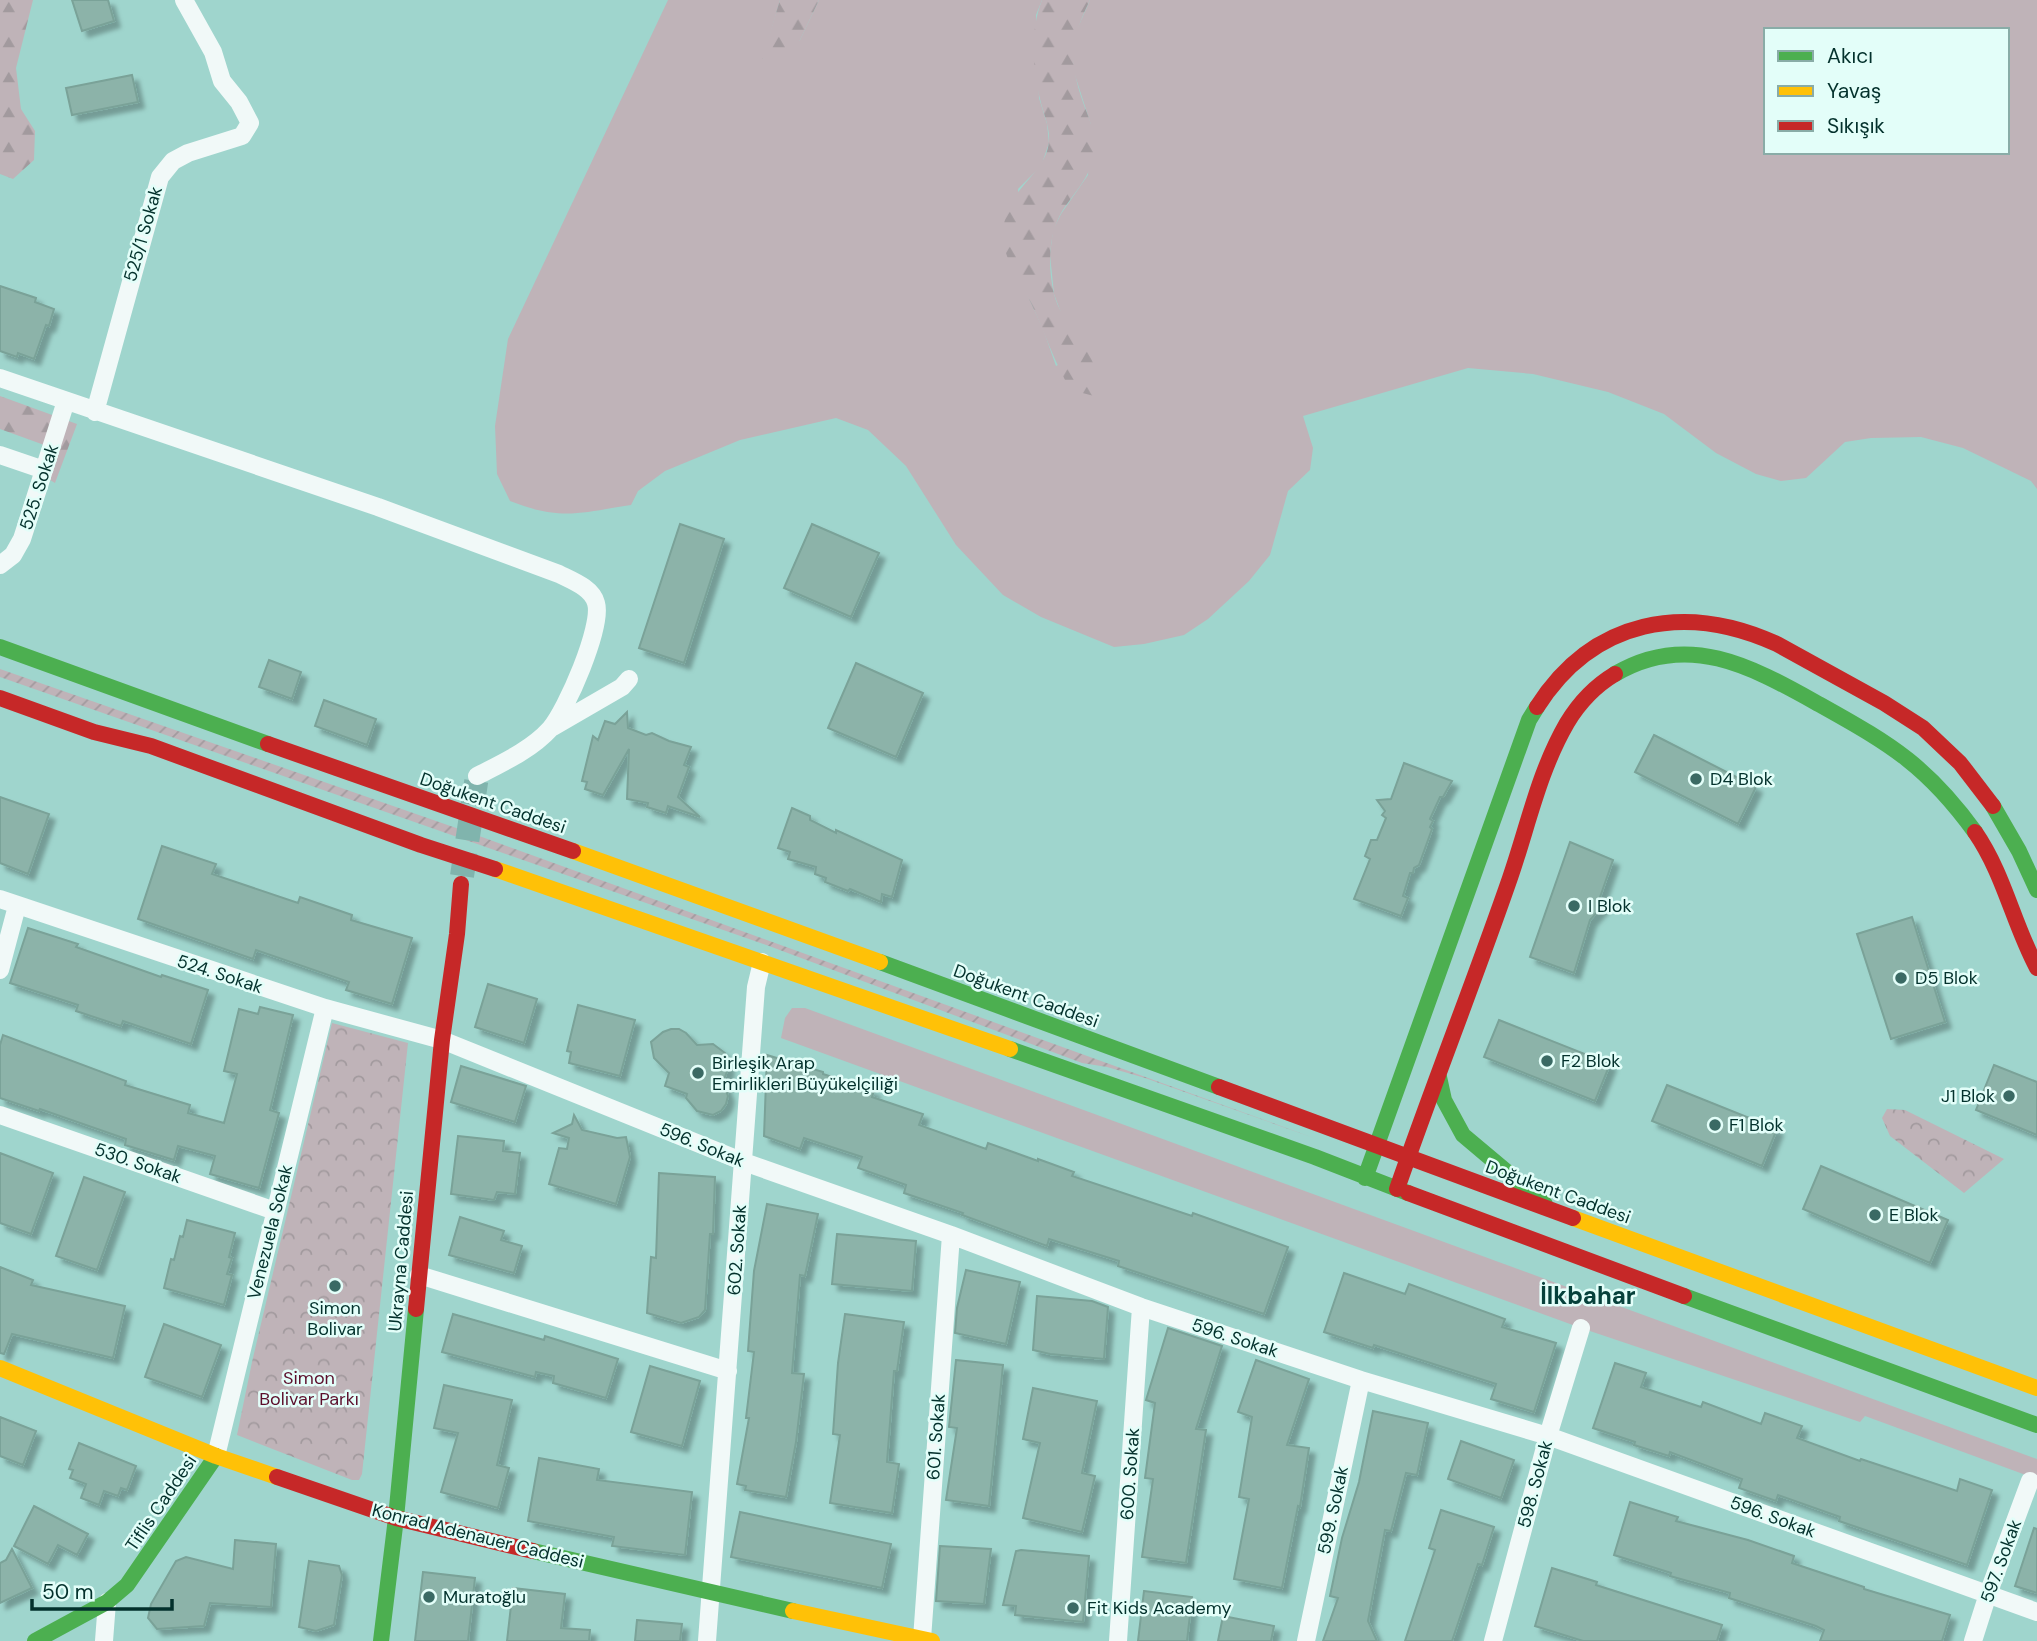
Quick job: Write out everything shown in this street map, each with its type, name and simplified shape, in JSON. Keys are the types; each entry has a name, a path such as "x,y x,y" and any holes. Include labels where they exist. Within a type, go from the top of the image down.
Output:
{"main road":[{"path":"1365,1178 1529,720 1543,695 1563,671 1599,643 1627,630 1680,620 1722,624 1754,634 1805,659 1919,725 1969,772 1989,799 2013,836 2037,890"},
{"name":"Doğukent Caddesi","path":"0,647 162,708 638,875 2037,1388"},
{"path":"1398,1189 1546,769 1563,730 1582,702 1598,686 1631,665 1655,658 1681,655 1710,656 1755,670 1843,717 1892,747 1920,768 1960,812 1992,859 2037,968"},
{"path":"0,698 94,732 151,746 408,840 600,904 1315,1157 1365,1178 2037,1425"},
{"name":"Ukrayna Caddesi","path":"381,1641 396,1518 442,1040 461,884"},
{"path":"1439,1077 1444,1100 1463,1135 1557,1213"},
{"name":"Konrad Adenauer Caddesi","path":"0,1368 216,1456 396,1518 709,1594 927,1640"},
{"name":"Tiflis Caddesi","path":"35,1641 107,1602 134,1577 216,1456"}],"street":[{"name":"525/1 Sokak","path":"95,412 160,177 173,161 188,152 242,136 250,123 239,102 222,81 213,52 184,0"},
{"path":"0,378 379,506 559,574 583,587 595,600 597,614 583,665 565,706 550,729"},
{"name":"525. Sokak","path":"0,565 13,555 22,539 66,401"},
{"path":"0,455 44,470"},
{"path":"477,776 528,747 550,729 622,687 629,679"},
{"name":"524. Sokak","path":"0,899 325,1009 442,1040"},
{"path":"0,970 17,906"},
{"name":"602. Sokak","path":"708,1641 709,1594 756,987 762,962"},
{"name":"Venezuela Sokak","path":"216,1456 325,1009"},
{"name":"596. Sokak","path":"442,1040 744,1162 951,1235 1141,1307 1361,1380 1548,1436 2037,1612"},
{"name":"530. Sokak","path":"0,1115 275,1211"},
{"name":"601. Sokak","path":"927,1640 951,1235"},
{"path":"419,1275 727,1371"},
{"name":"600. Sokak","path":"1118,1641 1141,1307"},
{"name":"598. Sokak","path":"1495,1640 1548,1436 1581,1328"},
{"name":"599. Sokak","path":"1306,1641 1361,1380"},
{"name":"597. Sokak","path":"1973,1641 2029,1482"},
{"path":"104,1641 107,1602"}],"green space":[{"path":"0,0 33,0 16,68 21,109 35,131 34,160 13,179 0,174"},
{"path":"668,0 780,0 763,59 800,40 819,0 1042,0 1036,15 1039,98 1047,124 1049,143 1041,166 1018,189 1027,294 1056,366 1086,349 1063,318 1054,294 1050,255 1053,230 1088,175 1091,125 1074,72 1072,47 1090,0 2037,0 2037,489 2031,481 1963,448 1921,437 1871,438 1845,442 1806,478 1781,481 1756,474 1716,453 1664,414 1608,392 1533,374 1468,368 1303,416 1313,448 1310,470 1288,491 1270,555 1249,581 1208,619 1184,635 1144,644 1114,647 1041,617 1003,595 956,545 906,466 868,430 836,418 740,440 665,471 638,491 631,505 583,513 543,511 510,501 497,474 495,426 508,339"},
{"path":"780,0 819,0 800,40 779,58 762,59"},
{"path":"1042,0 1090,0 1075,41 1074,65 1095,139 1095,149 1086,176 1056,224 1050,264 1058,304 1092,359 1096,375 1094,396 1071,390 1005,248 1004,222 1009,207 1042,161 1049,141 1034,62 1034,37"},
{"path":"0,396 77,424 55,483 50,480 58,450 0,429"},
{"path":"0,669 482,837 1314,1138 1145,1078 1082,1063 769,946 0,677"},
{"path":"792,1008 805,1008 2037,1459 2037,1479 1865,1416 1860,1422 1581,1328 781,1038 785,1018"},
{"name":"Simon Bolivar Parkı","path":"332,1023 408,1043 362,1474 359,1480 352,1480 237,1435"},
{"path":"1887,1109 1905,1110 2004,1159 1964,1193 1890,1136 1882,1118"}],"building":[{"path":"72,0 108,0 114,21 82,31"},
{"path":"132,75 138,102 72,115 66,88"},
{"path":"0,286 36,298 35,302 54,309 34,359 18,353 17,357 0,351"},
{"path":"680,524 724,539 684,663 639,648"},
{"path":"812,524 879,553 851,617 784,588"},
{"path":"269,660 301,672 292,699 259,687"},
{"path":"856,663 923,693 896,757 828,728"},
{"path":"324,700 376,719 367,745 315,726"},
{"path":"627,712 628,728 646,735 652,733 691,747 684,765 689,767 678,797 700,817 668,806 666,813 647,807 648,803 627,799 629,749 603,795 585,789 587,782 582,781 593,736 598,740 605,721 615,724"},
{"name":"D4 Blok","path":"1654,735 1756,787 1738,824 1635,772"},
{"path":"1404,763 1452,781 1443,797 1440,797 1430,819 1433,821 1430,827 1432,829 1419,865 1410,873 1403,896 1408,898 1401,916 1354,899 1370,859 1365,856 1371,840 1377,840 1386,818 1382,815 1385,811 1377,800 1391,799"},
{"path":"0,797 49,814 28,874 0,863"},
{"path":"792,808 836,833 836,830 902,860 892,897 882,894 881,902 850,889 848,891 825,882 826,878 815,874 816,867 788,859 790,852 778,848"},
{"name":"I Blok","path":"1570,842 1613,860 1599,900 1603,906 1590,920 1574,973 1530,957"},
{"path":"162,846 216,864 212,874 298,903 300,897 352,915 351,920 412,938 392,1004 346,990 349,982 256,950 253,959 138,919"},
{"name":"D5 Blok","path":"1912,917 1945,1022 1891,1039 1857,934"},
{"path":"28,928 78,944 76,947 161,977 162,975 208,990 191,1044 123,1021 121,1026 76,1011 78,1005 10,983"},
{"path":"488,984 537,999 524,1043 475,1027"},
{"path":"578,1005 635,1020 620,1076 569,1063 571,1052 567,1051"},
{"path":"260,1007 293,1015 270,1110 279,1113 259,1188 210,1174 215,1156 178,1146 174,1160 125,1145 126,1139 0,1098 0,1045 3,1035 126,1081 125,1085 190,1105 188,1113 224,1123 237,1074 224,1071 239,1009 258,1014"},
{"name":"F2 Blok","path":"1499,1020 1610,1064 1595,1101 1484,1057"},
{"name":"Birleşik Arap Emirlikleri Büyükelçiliği","path":"671,1029 686,1033 697,1045 713,1044 725,1053 728,1069 723,1082 728,1096 721,1111 713,1115 697,1111 686,1098 687,1094 665,1086 669,1073 654,1058 651,1042"},
{"path":"767,1055 874,1091 872,1097 923,1114 919,1125 986,1149 988,1143 1038,1159 1074,1172 1072,1176 1192,1216 1193,1213 1288,1247 1264,1314 1118,1266 1119,1261 1049,1239 1047,1246 904,1193 906,1185 858,1168 862,1157 804,1138 800,1149 764,1136"},
{"name":"J1 Blok","path":"1994,1065 2037,1082 2037,1135 1976,1110"},
{"path":"461,1066 526,1086 515,1122 451,1102"},
{"name":"F1 Blok","path":"1667,1085 1777,1129 1762,1166 1652,1121"},
{"path":"574,1115 582,1130 617,1138 626,1137 630,1157 616,1204 549,1184 559,1148 567,1149 569,1138 553,1133 572,1124"},
{"path":"458,1136 504,1141 503,1151 520,1153 515,1194 497,1192 494,1200 451,1194"},
{"path":"0,1153 53,1173 31,1234 0,1223"},
{"name":"E Blok","path":"1821,1166 1948,1220 1930,1263 1803,1209"},
{"path":"659,1173 715,1177 713,1234 710,1234 705,1310 699,1317 681,1323 647,1313 651,1257 656,1258"},
{"path":"84,1177 125,1192 97,1270 56,1256"},
{"path":"767,1204 818,1214 805,1276 800,1275 792,1373 804,1374 786,1497 745,1490 746,1486 737,1484 749,1418 746,1418 754,1352 748,1351 754,1271"},
{"path":"460,1217 504,1231 501,1240 522,1246 514,1273 449,1255"},
{"path":"187,1220 235,1233 227,1274 232,1275 224,1305 164,1288 171,1259 174,1260"},
{"path":"837,1234 916,1241 912,1291 832,1284"},
{"path":"0,1267 33,1280 31,1285 125,1306 113,1358 12,1334 4,1354 0,1353"},
{"path":"966,1270 1020,1282 1006,1344 955,1333 957,1308"},
{"path":"1344,1273 1405,1294 1409,1284 1505,1319 1502,1327 1556,1343 1534,1412 1491,1399 1496,1384 1324,1332"},
{"path":"1037,1296 1092,1301 1108,1307 1104,1359 1033,1350"},
{"path":"453,1314 544,1340 545,1336 618,1359 606,1398 553,1383 554,1376 536,1372 535,1377 442,1352"},
{"path":"845,1314 904,1322 897,1371 894,1371 887,1462 899,1464 892,1513 830,1503 840,1435 833,1434"},
{"path":"164,1324 221,1345 202,1397 145,1377"},
{"path":"1168,1328 1222,1346 1196,1429 1206,1430 1186,1563 1142,1557 1153,1479 1145,1478 1155,1403 1146,1400"},
{"path":"956,1360 1003,1365 989,1506 946,1500 957,1428 949,1427"},
{"path":"1256,1360 1309,1379 1287,1445 1309,1448 1300,1507 1298,1506 1282,1588 1234,1579 1249,1499 1239,1497 1252,1417 1238,1412"},
{"path":"1615,1363 1646,1373 1641,1387 1701,1407 1703,1402 1761,1424 1765,1413 1802,1426 1797,1438 1860,1461 1861,1459 1957,1491 1960,1479 1992,1490 1967,1565 1839,1521 1840,1517 1778,1495 1776,1501 1739,1488 1742,1479 1670,1452 1669,1456 1634,1445 1635,1442 1593,1428"},
{"path":"650,1366 700,1381 682,1446 631,1432"},
{"path":"444,1385 512,1400 497,1465 509,1468 498,1508 441,1492 458,1433 434,1428"},
{"path":"1033,1388 1097,1401 1082,1473 1095,1476 1082,1532 1023,1518 1040,1443 1023,1439"},
{"path":"1373,1411 1428,1423 1417,1475 1406,1473 1391,1531 1385,1530 1368,1621 1377,1641 1323,1641 1338,1598 1330,1596 1342,1538 1359,1482"},
{"path":"0,1417 36,1431 23,1465 0,1456"},
{"path":"1461,1441 1514,1460 1501,1498 1448,1479"},
{"path":"79,1443 136,1466 127,1490 121,1488 118,1496 104,1491 99,1505 81,1498 86,1484 70,1478 73,1470 69,1469"},
{"path":"539,1458 599,1469 597,1480 692,1492 685,1555 612,1546 614,1537 528,1521"},
{"path":"1630,1502 1678,1517 1676,1521 1748,1540 1794,1556 1792,1563 1864,1589 1950,1615 1942,1641 1820,1641 1824,1630 1816,1626 1729,1598 1730,1593 1670,1576 1671,1573 1614,1555"},
{"path":"34,1506 88,1534 77,1555 58,1545 48,1564 14,1546"},
{"path":"1441,1510 1494,1527 1482,1565 1478,1564 1452,1641 1405,1641 1435,1550 1429,1548"},
{"path":"740,1512 891,1544 882,1588 731,1557"},
{"path":"2034,1528 2037,1529 2037,1593 2015,1586"},
{"path":"235,1540 276,1544 271,1607 210,1603 204,1626 157,1629 148,1618 151,1604 176,1561 186,1557 233,1569"},
{"path":"940,1546 991,1549 984,1604 936,1601"},
{"path":"12,1549 32,1588 0,1603 0,1563 6,1560"},
{"path":"1016,1551 1089,1556 1083,1622 1015,1615 1016,1606 1003,1605"},
{"path":"309,1561 339,1566 342,1575 334,1625 316,1631 299,1627"},
{"path":"1552,1568 1597,1582 1596,1585 1722,1625 1717,1641 1583,1641 1535,1626"},
{"path":"423,1572 475,1578 468,1641 415,1641"},
{"path":"513,1588 565,1594 561,1628 590,1630 589,1641 507,1641"},
{"path":"1144,1591 1192,1597 1187,1641 1138,1641"},
{"path":"1223,1616 1274,1626 1271,1641 1218,1641"},
{"path":"637,1620 682,1624 680,1641 635,1641"}],"tunnel":[{"path":"462,876 477,776"}],"traffic: fast":[{"path":"0,647 268,744"},
{"path":"1615,674 1643,661 1670,655 1697,655 1748,668 1848,721 1907,759 1941,790 1975,832"},
{"path":"1365,1178 1529,720 1537,707"},
{"path":"1993,806 2019,851 2037,890"},
{"path":"880,962 1219,1087"},
{"path":"1010,1049 1315,1157 1408,1193"},
{"path":"1439,1077 1444,1100 1463,1135 1545,1204"},
{"path":"1684,1296 2037,1425"},
{"path":"381,1641 416,1309"},
{"path":"35,1641 107,1602 127,1585 216,1456"},
{"path":"533,1551 793,1611"}],"traffic: slow":[{"path":"573,851 880,962"},
{"path":"495,869 1010,1049"},
{"path":"1573,1218 2037,1388"},
{"path":"0,1368 216,1456 277,1477"},
{"path":"793,1611 932,1641"}],"traffic: jam":[{"path":"1537,707 1560,677 1585,654 1613,637 1644,627 1675,622 1709,624 1743,631 1777,644 1884,703 1923,728 1960,763 1993,806"},
{"path":"1397,1189 1557,741 1577,709 1594,690 1615,674"},
{"path":"0,698 94,732 151,746 421,845 495,869"},
{"path":"268,744 573,851"},
{"path":"1975,832 1994,865 2037,968"},
{"path":"416,1309 442,1040 461,884"},
{"path":"1219,1087 1573,1218"},
{"path":"1408,1193 1684,1296"},
{"path":"277,1477 396,1518 533,1551"}],"place":[{"name":"D4 Blok","path":"1696,779"},
{"name":"I Blok","path":"1574,906"},
{"name":"D5 Blok","path":"1901,978"},
{"name":"F2 Blok","path":"1547,1061"},
{"name":"Birleşik Arap Emirlikleri Büyükelçiliği","path":"698,1073"},
{"name":"J1 Blok","path":"2009,1096"},
{"name":"F1 Blok","path":"1715,1125"},
{"name":"E Blok","path":"1875,1215"},
{"name":"Simon Bolivar","path":"335,1286"},
{"name":"Muratoğlu","path":"429,1597"},
{"name":"Fit Kids Academy","path":"1073,1608"}],"district":[{"name":"İlkbahar","path":"1588,1295"}]}
